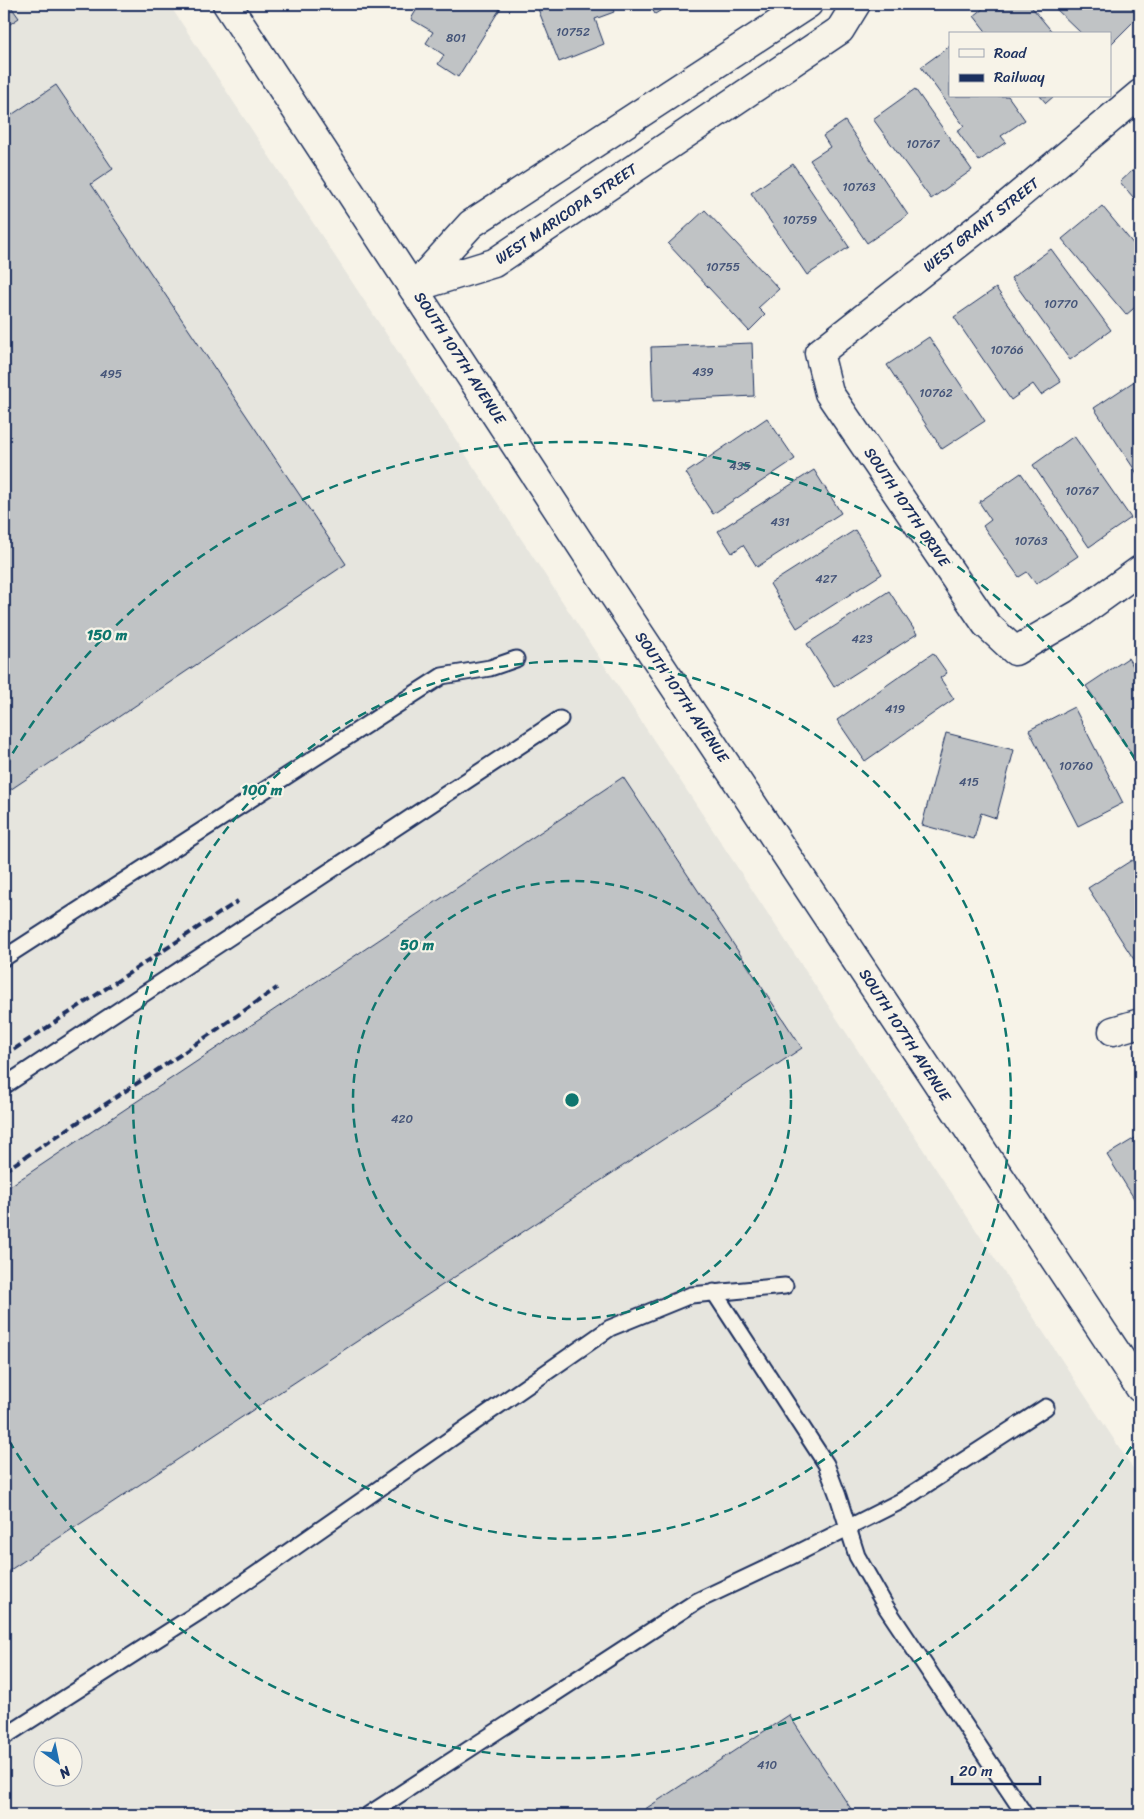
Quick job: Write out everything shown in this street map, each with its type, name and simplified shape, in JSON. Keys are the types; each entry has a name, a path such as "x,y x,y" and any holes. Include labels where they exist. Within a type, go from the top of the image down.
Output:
{"street":[{"name":"SOUTH 107TH AVENUE","path":"227,4 983,1154 1140,1388"},
{"path":"413,288 471,224 808,4"},
{"name":"WEST MARICOPA STREET","path":"413,288 494,263 840,30 856,4"},
{"name":"WEST GRANT STREET","path":"819,353 1000,211 1140,94"},
{"name":"SOUTH 107TH DRIVE","path":"819,353 829,393 986,624 1015,651 1079,614 1140,570"},
{"path":"1113,1031 1140,1023"}],"lane":[{"path":"4,958 442,676 490,668 516,659"},
{"path":"4,1086 560,719"},
{"path":"4,1737 228,1594 610,1328 691,1295 785,1286"},
{"path":"714,1292 826,1464 857,1556 886,1607 1025,1815"},
{"path":"368,1815 697,1601 901,1501 1046,1407"}],"shaded area":[{"path":"4,4 169,4 1140,1479 1140,1815 4,1815"}],"building":[{"path":"4,4 9,4 19,18 4,28"},
{"path":"420,4 503,4 458,77 438,64 444,55 426,43 433,32 411,19"},
{"path":"536,4 611,4 614,12 595,19 604,44 559,62"},
{"path":"649,4 671,4 655,14"},
{"path":"989,4 995,4 1000,10 1008,4 1029,4 1052,32 986,32 974,16"},
{"path":"1051,4 1128,4 1140,15 1112,43 1112,32 1080,32"},
{"path":"949,47 949,98 1009,98 1025,120 1001,136 1006,142 979,161 957,131 964,126 921,67"},
{"path":"56,85 113,169 91,184 346,564 4,794 4,120"},
{"path":"915,89 972,170 931,199 873,119"},
{"path":"1042,98 1052,98 1046,103"},
{"path":"845,121 908,215 867,243 810,160 830,147 823,136"},
{"path":"793,164 849,247 807,275 751,193"},
{"path":"1133,170 1140,175 1140,205 1120,182"},
{"path":"1102,206 1140,252 1140,303 1126,315 1062,239"},
{"path":"705,210 779,289 758,308 765,315 749,331 668,244"},
{"path":"1051,249 1111,330 1070,360 1011,278"},
{"path":"996,288 1061,382 1041,395 1033,384 1011,400 954,317"},
{"path":"929,337 985,421 942,449 887,365"},
{"path":"752,343 754,396 653,401 651,347"},
{"path":"1136,380 1140,386 1140,478 1094,408"},
{"path":"767,418 795,459 713,514 686,473"},
{"path":"1074,436 1131,518 1089,547 1033,465"},
{"path":"814,470 841,513 757,567 743,545 732,553 718,531"},
{"path":"1021,473 1078,556 1036,584 1027,572 1019,577 983,526 991,520 979,502"},
{"path":"855,530 882,574 797,628 770,584"},
{"path":"889,591 917,634 834,687 807,644"},
{"path":"933,653 947,673 940,678 954,699 865,761 837,720"},
{"path":"1128,658 1140,677 1140,767 1086,686"},
{"path":"1074,707 1123,803 1078,826 1029,730"},
{"path":"946,733 1014,750 996,818 981,813 974,839 922,825"},
{"path":"623,777 802,1048 4,1574 4,1190"},
{"path":"1132,860 1140,873 1140,969 1088,888"},
{"path":"1140,1135 1140,1208 1107,1155"},
{"path":"789,1715 855,1815 636,1815"}],"railway":[{"path":"4,1056 238,901"},
{"path":"4,1171 180,1055 277,988"}]}
